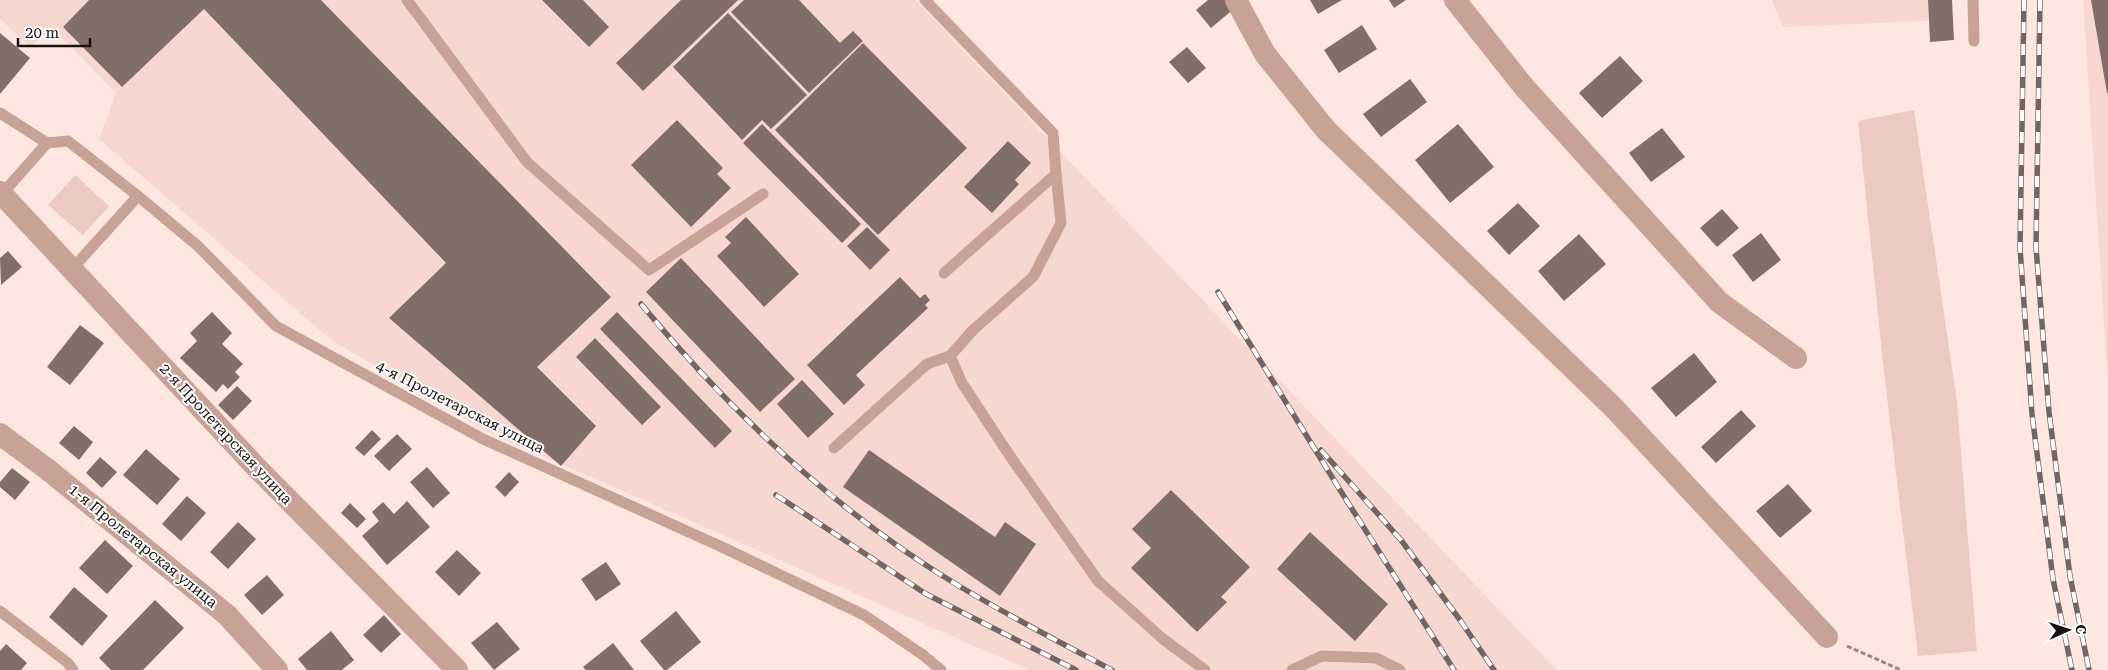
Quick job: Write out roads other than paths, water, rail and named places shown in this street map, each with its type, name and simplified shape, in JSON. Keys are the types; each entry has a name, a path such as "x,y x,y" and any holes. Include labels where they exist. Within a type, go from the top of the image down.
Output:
{"street":[{"path":"1236,0 1265,54 1326,130 1613,407 1827,637"},
{"path":"1455,0 1524,87 1719,302 1796,358"},
{"name":"2-я Пролетарская улица","path":"1,193 256,467 457,670"},
{"name":"1-я Пролетарская улица","path":"0,434 48,469 227,615 277,670"}],"lane":[{"path":"407,0 527,162 649,270 763,194"},
{"path":"834,448 928,364 950,356 973,330 1033,277 1061,223 1053,132 925,0"},
{"path":"1973,0 1974,41"},
{"path":"0,113 47,143 1,193"},
{"name":"4-я Пролетарская улица","path":"47,143 68,142 138,196 198,246 276,326 483,439 722,547 864,615 923,655 941,670"},
{"path":"944,273 1056,174"},
{"path":"72,269 138,196"},
{"path":"950,356 967,391 1098,581 1163,640 1204,670"},
{"path":"0,611 68,663 73,670"},
{"path":"1292,670 1322,656 1376,658 1400,670"}],"railway":[{"path":"2024,0 2020,248 2032,414 2053,579 2072,670"},
{"path":"2040,0 2036,247 2049,412 2070,576 2089,670"},
{"path":"1218,292 1454,670"},
{"path":"641,304 712,384 750,422 829,494 871,527 959,586 1112,670"},
{"path":"1321,450 1401,540 1494,670"},
{"path":"776,495 926,594 1076,670"}]}
